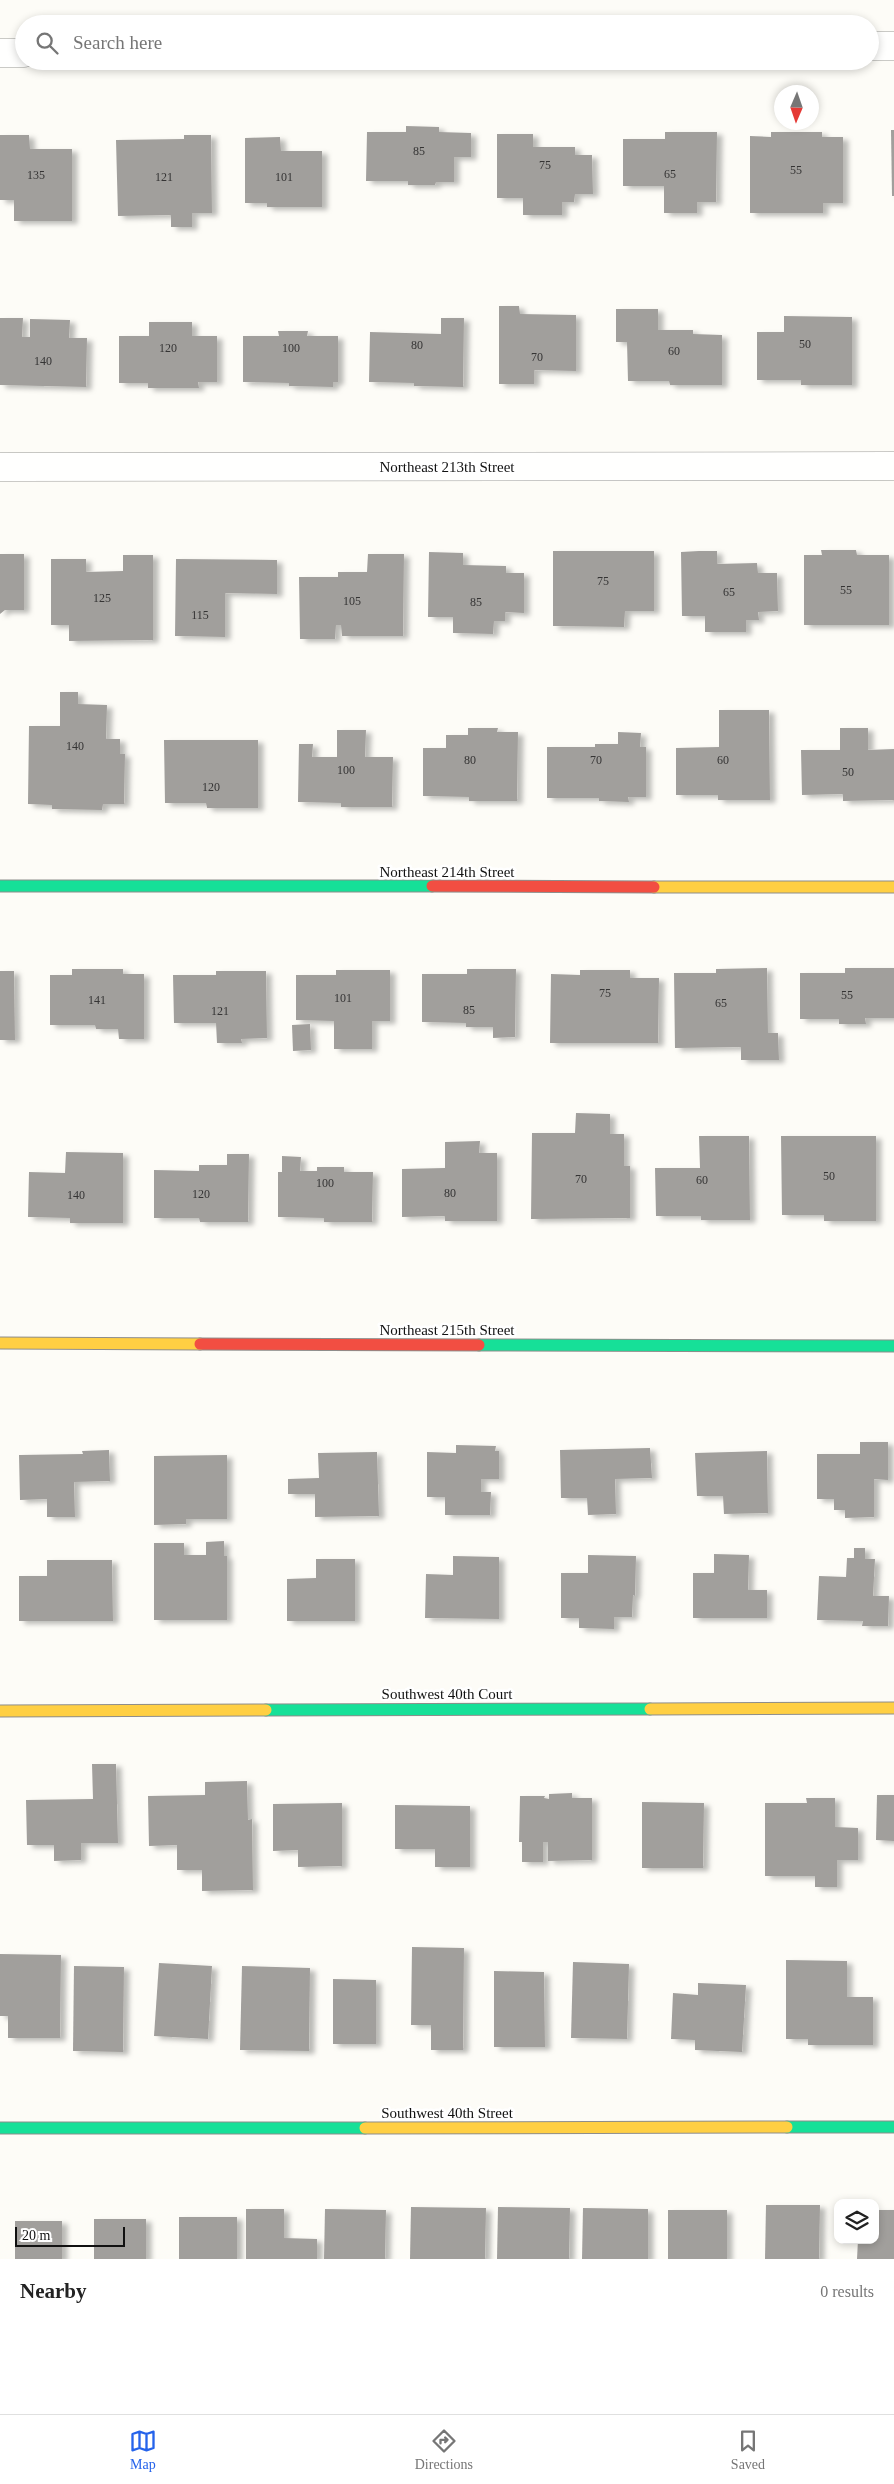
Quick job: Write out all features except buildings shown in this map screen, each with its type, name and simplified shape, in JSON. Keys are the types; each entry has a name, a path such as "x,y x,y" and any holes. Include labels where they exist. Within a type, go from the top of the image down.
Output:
{"street":[{"path":"879,46 894,46"},
{"path":"0,53 15,53"},
{"name":"Northeast 213th Street","path":"0,467 894,466"},
{"name":"Northeast 214th Street","path":"0,886 894,887"},
{"name":"Northeast 215th Street","path":"0,1343 894,1346"},
{"name":"Southwest 40th Court","path":"0,1711 894,1708"},
{"name":"Southwest 40th Street","path":"0,2128 894,2127"}],"traffic: fast":[{"path":"0,886 432,886"},
{"path":"479,1345 894,1346"},
{"path":"266,1710 650,1709"},
{"path":"787,2127 894,2127"},
{"path":"0,2128 365,2128"}],"traffic: slow":[{"path":"654,887 894,887"},
{"path":"0,1343 200,1344"},
{"path":"650,1709 894,1708"},
{"path":"0,1711 266,1710"},
{"path":"365,2128 787,2127"}],"traffic: jam":[{"path":"432,886 654,887"},
{"path":"200,1344 479,1345"}]}
